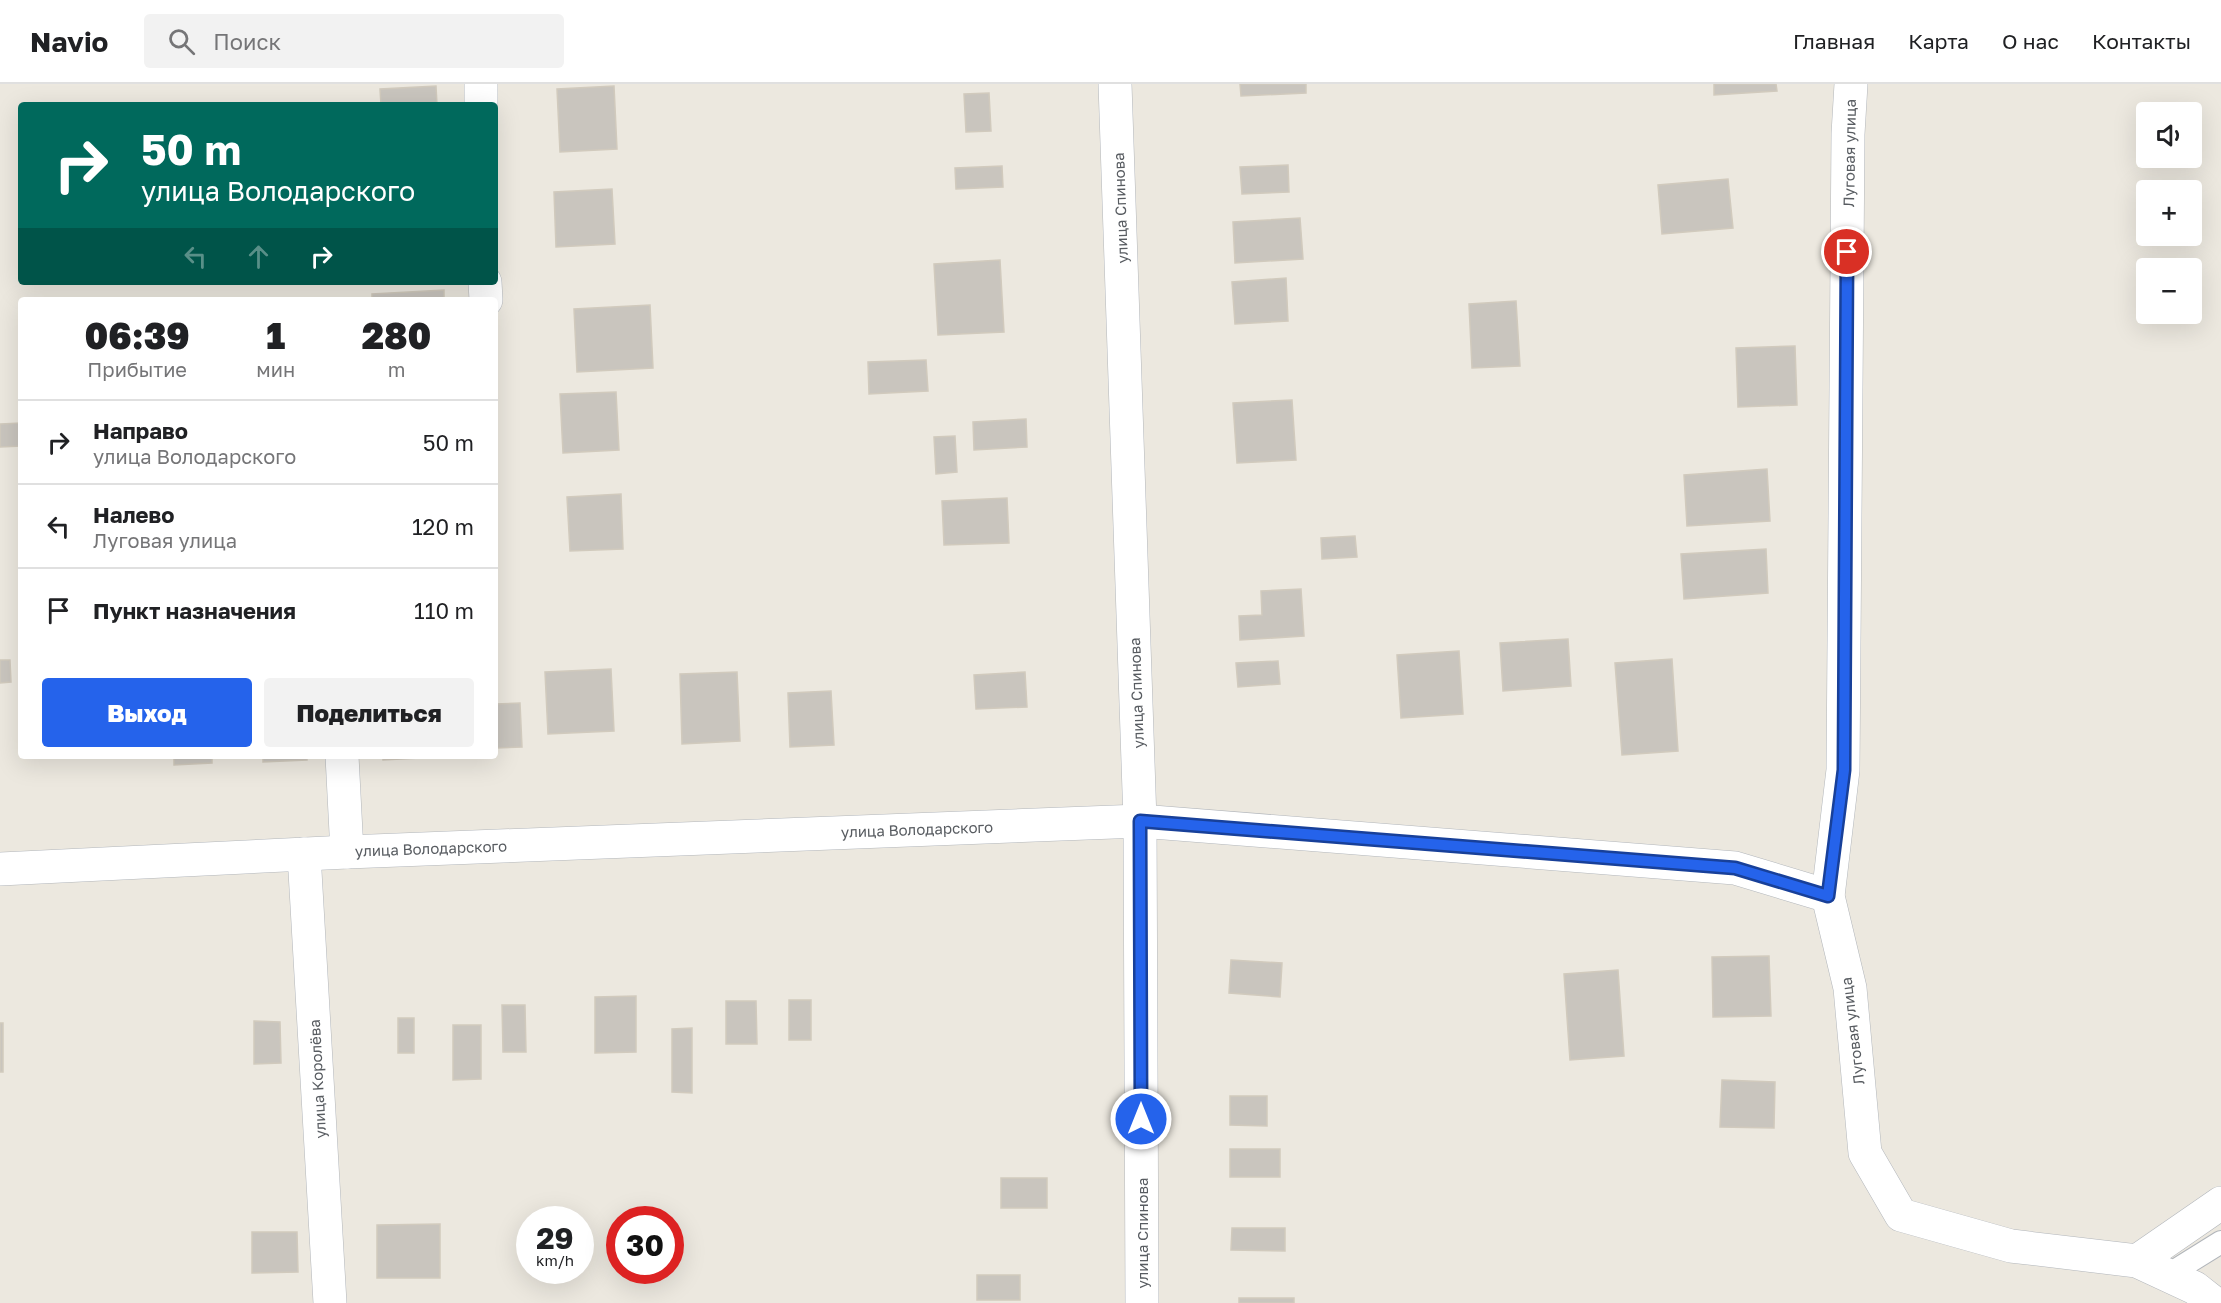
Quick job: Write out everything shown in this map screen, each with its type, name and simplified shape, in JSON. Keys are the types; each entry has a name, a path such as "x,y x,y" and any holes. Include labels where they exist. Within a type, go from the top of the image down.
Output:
{"street":[{"path":"481,84 481,102"},
{"name":"улица Спинова","path":"1116,84 1140,821 1142,1303"},
{"name":"Луговая улица","path":"1851,84 1848,134 1844,770 1828,896 1850,987 1865,1154 1901,1215 2011,1246 2137,1261"},
{"path":"342,759 346,852"},
{"name":"улица Володарского","path":"0,869 346,852 1140,821 1735,868 1828,896"},
{"name":"улица Королёва","path":"304,854 330,1303"},
{"path":"2193,1292 2137,1261 2221,1203"}],"lane":[{"path":"2193,1292 2221,1242"}],"building":[{"path":"1240,84 1306,84 1306,93 1241,96"},
{"path":"1714,84 1776,84 1777,91 1714,95"},
{"path":"436,86 437,102 381,102 380,89"},
{"path":"614,86 617,149 560,152 557,89"},
{"path":"989,93 991,131 966,132 964,94"},
{"path":"1288,165 1289,192 1242,194 1240,167"},
{"path":"1002,166 1003,187 956,189 955,168"},
{"path":"1728,179 1733,228 1662,234 1658,185"},
{"path":"612,189 615,244 556,247 554,192"},
{"path":"1300,218 1303,259 1235,263 1233,222"},
{"path":"1000,260 1004,332 938,335 934,264"},
{"path":"1286,278 1288,321 1235,324 1232,282"},
{"path":"444,290 444,297 372,297 372,294"},
{"path":"1516,301 1520,366 1472,368 1469,304"},
{"path":"650,305 653,368 577,372 574,309"},
{"path":"1795,346 1797,405 1738,407 1736,348"},
{"path":"926,360 928,391 869,394 868,362"},
{"path":"616,392 619,450 563,453 560,394"},
{"path":"1292,400 1296,460 1237,463 1233,403"},
{"path":"1026,419 1027,447 974,450 973,422"},
{"path":"18,423 18,446 0,447 0,424"},
{"path":"955,436 957,472 936,474 934,437"},
{"path":"1767,469 1770,521 1687,526 1684,475"},
{"path":"621,494 623,549 570,551 567,497"},
{"path":"1007,498 1009,543 944,545 942,501"},
{"path":"1355,536 1357,557 1322,559 1321,538"},
{"path":"1766,549 1768,593 1684,599 1681,554"},
{"path":"1301,589 1304,636 1240,640 1239,616 1262,615 1261,591"},
{"path":"1568,639 1571,686 1503,691 1500,643"},
{"path":"1459,651 1463,714 1401,718 1397,655"},
{"path":"1672,659 1678,751 1622,755 1615,663"},
{"path":"0,660 10,660 11,682 0,683"},
{"path":"1278,661 1280,684 1238,687 1236,663"},
{"path":"611,669 614,731 548,734 545,672"},
{"path":"737,672 740,741 682,744 680,674"},
{"path":"1025,672 1027,707 976,709 974,675"},
{"path":"831,691 834,745 790,747 788,693"},
{"path":"520,703 522,747 498,748 498,704"},
{"path":"174,759 212,759 212,763 174,765"},
{"path":"263,759 307,759 307,760 263,762"},
{"path":"1769,956 1771,1016 1713,1017 1712,957"},
{"path":"1231,960 1282,963 1280,997 1229,993"},
{"path":"1618,970 1624,1056 1570,1060 1564,974"},
{"path":"636,996 636,1052 595,1053 595,997"},
{"path":"789,1000 811,1000 811,1040 789,1040"},
{"path":"726,1001 756,1001 757,1044 726,1044"},
{"path":"502,1005 525,1005 526,1052 503,1052"},
{"path":"398,1018 414,1018 414,1053 398,1053"},
{"path":"254,1021 280,1022 281,1063 254,1064"},
{"path":"0,1023 3,1023 3,1072 0,1072"},
{"path":"453,1025 481,1025 481,1079 453,1080"},
{"path":"692,1028 692,1093 672,1092 672,1029"},
{"path":"1722,1080 1775,1082 1774,1128 1720,1127"},
{"path":"1230,1096 1267,1096 1267,1126 1230,1125"},
{"path":"1230,1149 1280,1149 1280,1177 1230,1177"},
{"path":"1001,1178 1047,1178 1047,1208 1001,1208"},
{"path":"440,1224 440,1278 377,1278 377,1225"},
{"path":"1232,1228 1285,1228 1285,1251 1231,1250"},
{"path":"252,1232 297,1232 298,1272 252,1273"},
{"path":"977,1275 1020,1275 1020,1300 977,1300"},
{"path":"1239,1298 1294,1298 1294,1303 1239,1303"}],"route":[{"path":"1141,1119 1140,821 1735,868 1828,896 1844,770 1847,252"}]}
